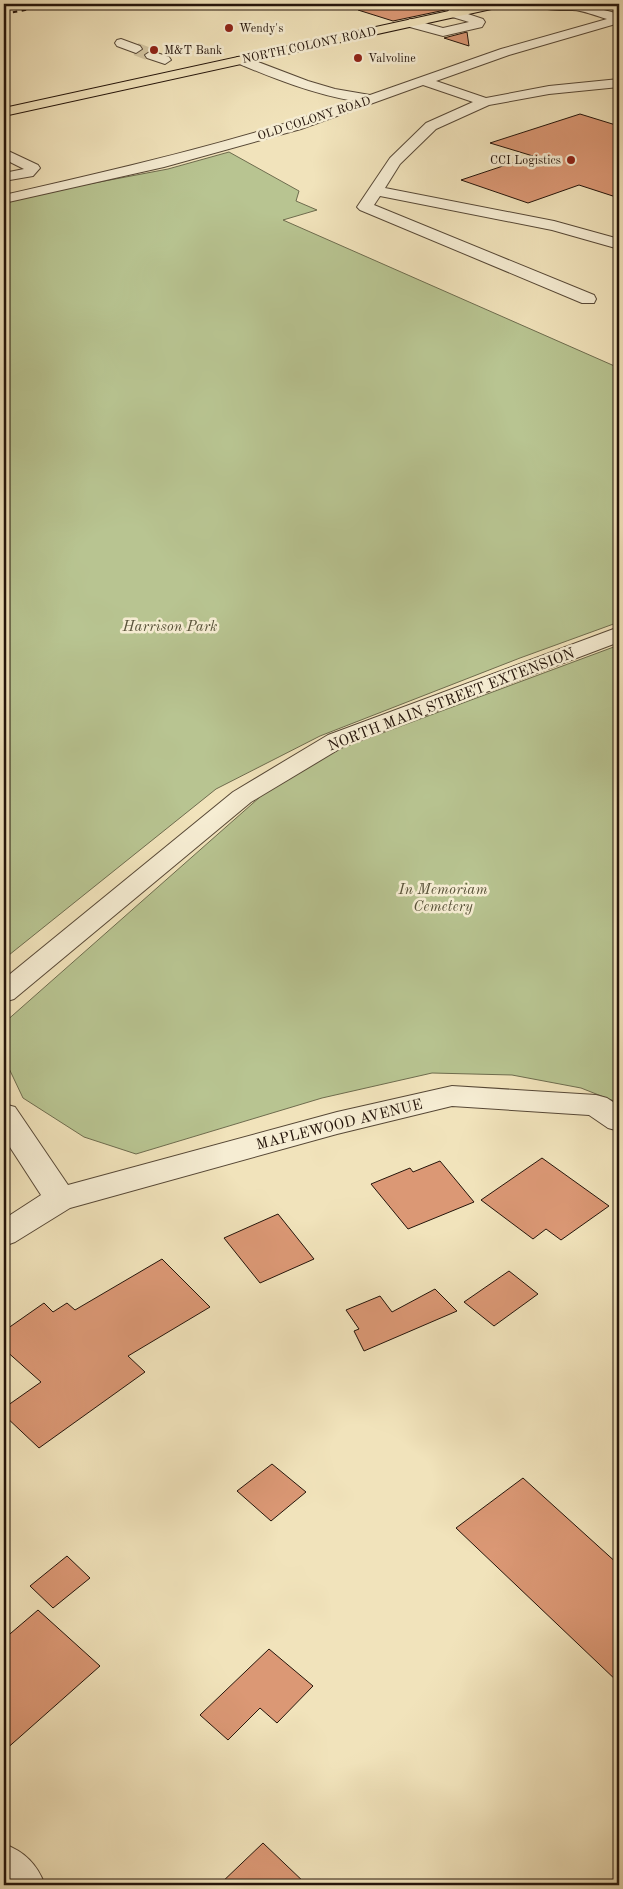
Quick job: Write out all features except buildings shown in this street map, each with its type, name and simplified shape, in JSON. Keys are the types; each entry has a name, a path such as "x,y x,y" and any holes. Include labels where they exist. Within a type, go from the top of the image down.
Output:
{"main road":[{"name":"NORTH COLONY ROAD","path":"4,112 496,4"}],"street":[{"path":"535,4 547,7 577,5 619,19"},
{"path":"410,23 443,32 478,24 479,22 453,13"},
{"name":"OLD COLONY ROAD","path":"4,199 159,164 296,126 505,52 619,19"},
{"path":"122,43 136,49"},
{"path":"151,55 165,60"},
{"path":"241,60 303,86 331,93 374,99"},
{"path":"423,81 485,102"},
{"path":"588,299 365,207 396,161 431,126 485,102 549,90 614,88"},
{"path":"4,153 33,168 28,173 4,177"},
{"path":"4,163 18,161"},
{"path":"376,191 554,226 619,244"},
{"name":"NORTH MAIN STREET EXTENSION","path":"4,992 242,797 337,740 619,634"},
{"name":"MAPLEWOOD AVENUE","path":"4,1234 60,1199 337,1123 452,1096 596,1105 619,1120"},
{"path":"4,1114 60,1199"},
{"path":"4,1865 23,1885"}],"green space":[{"name":"Harrison Park","path":"229,152 299,191 296,201 317,210 283,220 619,368 619,622 520,658 320,736 216,789 4,959 4,200 168,169"},
{"name":"In Memoriam Cemetery","path":"619,645 619,1103 581,1088 512,1075 432,1073 322,1098 136,1154 84,1137 23,1098 4,1058 4,1023 269,789 310,764 342,748"}],"tunnel":[{"path":"136,49 151,55"}],"railway":[{"path":"4,14 57,4"}],"place":[{"name":"Wendy's","path":"229,28"},
{"name":"M&T Bank","path":"154,50"},
{"name":"Valvoline","path":"358,58"},
{"name":"CCI Logistics","path":"571,160"}]}
